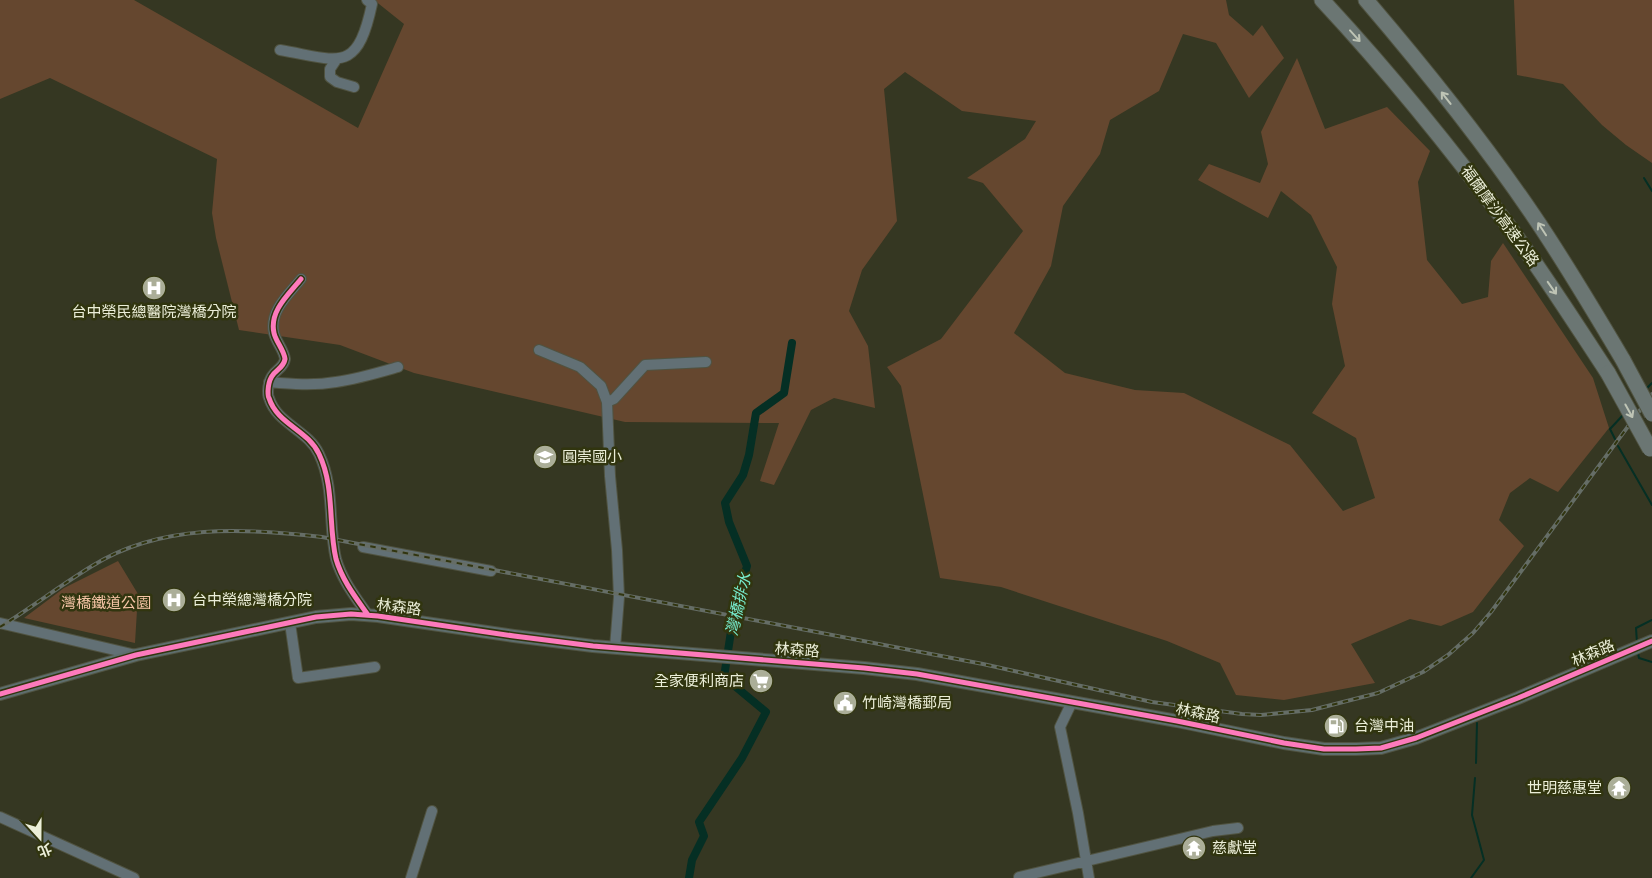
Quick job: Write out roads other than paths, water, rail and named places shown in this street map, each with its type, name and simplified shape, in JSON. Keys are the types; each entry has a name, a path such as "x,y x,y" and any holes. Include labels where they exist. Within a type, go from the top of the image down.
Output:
{"highway":[{"name":"福爾摩沙高速公路","path":"1322,0 1396,82 1513,232 1608,373 1651,450"},
{"name":"福爾摩沙高速公路","path":"1366,0 1417,60 1533,214 1576,281 1623,360 1652,414"}],"main road":[{"name":"林森路","path":"0,694 136,655 316,617 351,614 615,648 918,674 1177,720 1293,744 1324,748 1381,748 1416,738 1518,698 1642,645"}],"street":[{"path":"280,50 336,60 353,53 361,43 369,19 372,4 367,0"},
{"path":"336,60 330,69 330,78 336,82 354,87"},
{"path":"301,279 282,300 273,322 274,332 285,359 284,364 272,374 268,382 268,398 280,418 307,437 319,452 327,474 336,558 342,576 368,615"},
{"path":"539,350 580,367 601,386 607,402 610,476 619,597 615,648"},
{"path":"607,402 614,399 645,365 706,362"},
{"path":"268,382 301,385 334,383 398,367"},
{"path":"363,547 491,571"},
{"path":"0,623 136,655"},
{"path":"290,623 298,678 375,667"},
{"path":"1072,702 1060,727 1089,878"},
{"path":"411,878 432,811"},
{"path":"0,817 134,878"},
{"path":"1019,877 1213,831 1238,828"}],"waterway":[{"path":"1644,178 1652,191"},
{"name":"灣橋排水","path":"689,878 692,860 704,836 699,822 742,758 766,712 724,677 734,612 747,566 729,522 725,503 743,475 749,455 756,413 784,393 792,343"},
{"path":"1645,390 1652,383"},
{"path":"1615,439 1610,429 1624,414"},
{"path":"1618,446 1652,505"},
{"path":"1637,643 1636,628 1652,620"},
{"path":"1638,653 1639,658 1652,662"},
{"path":"1476,763 1477,723"},
{"path":"1471,878 1484,860 1472,815 1475,778"}],"railway":[{"path":"0,627 92,566 119,552 146,542 204,532 263,532 322,537 983,664 1152,702 1261,715 1312,710 1378,693 1423,672 1448,655 1473,633 1491,612 1652,394"}],"place":[{"name":"台中榮民總醫院灣橋分院","path":"154,288"},
{"name":"圓崇國小","path":"545,457"},
{"name":"台中榮總灣橋分院","path":"174,600"},
{"name":"全家便利商店","path":"761,681"},
{"name":"竹崎灣橋郵局","path":"845,703"},
{"name":"台灣中油","path":"1336,726"},
{"name":"世明慈惠堂","path":"1619,788"},
{"name":"慈獻堂","path":"1194,848"}],"park label":[{"name":"灣橋鐵道公園","path":"106,603"}]}
